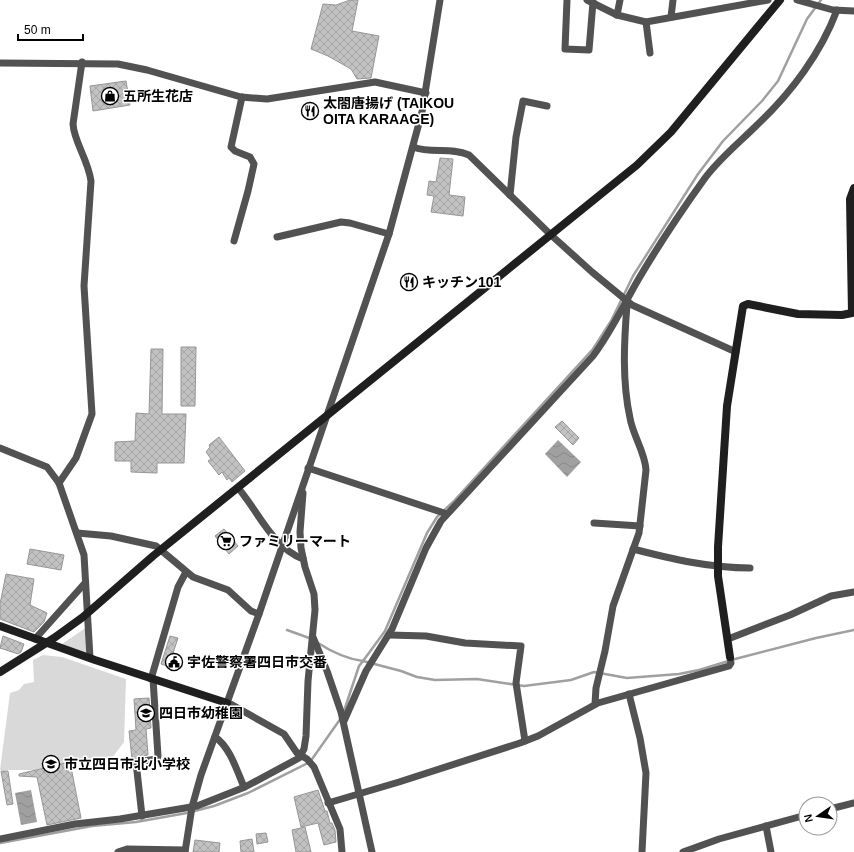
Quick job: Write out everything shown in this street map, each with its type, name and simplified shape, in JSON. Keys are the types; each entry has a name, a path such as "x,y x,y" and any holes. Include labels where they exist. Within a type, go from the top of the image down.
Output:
{"street":[{"path":"118,852 127,849 185,851 191,811 215,737 259,614 325,417 389,234 426,93 440,0"},
{"path":"567,0 565,49 589,50 590,1 617,15 646,22 750,2 768,0"},
{"path":"617,15 620,0"},
{"path":"671,17 673,0"},
{"path":"0,672 46,643 87,613 325,417 625,175 664,139 780,0"},
{"path":"797,0 837,10 854,11"},
{"path":"344,721 366,671 389,635 429,543 447,514 593,356 613,327 639,277 705,179 720,160 770,113 791,87 824,39 837,10"},
{"path":"646,22 650,53"},
{"path":"0,63 82,62 132,66 242,97 272,98 375,82 426,93"},
{"path":"59,483 76,458 92,414 84,286 91,181 88,166 74,132 73,124 82,62"},
{"path":"234,241 254,164 250,157 235,151 231,147 242,97"},
{"path":"510,196 516,137 523,101 547,106"},
{"path":"412,147 422,150 458,152 469,155 550,235 627,301 643,311 736,352"},
{"path":"328,803 525,741 544,733 596,704 729,666 731,663 728,638 717,567 727,406 743,306 746,304 798,314 842,315 852,313 850,199 854,188"},
{"path":"277,237 341,222 350,223 389,234"},
{"path":"596,704 596,688 605,651 613,606 640,526 646,466 629,411 624,345 627,301"},
{"path":"0,448 48,467 59,483 84,555 90,658"},
{"path":"308,468 447,514"},
{"path":"0,839 75,824 191,811 244,787 295,761 301,755 306,736 308,681 313,637 315,599 303,560 300,532 304,482"},
{"path":"238,488 252,504 260,520 282,546 303,560"},
{"path":"594,523 640,526"},
{"path":"77,533 111,536 141,542 162,550 186,572 197,579 228,590 251,611 259,614"},
{"path":"633,549 673,559 717,567 750,568"},
{"path":"142,816 136,762 157,760 158,756 152,679 178,587 186,572"},
{"path":"35,639 86,583"},
{"path":"728,638 790,615 831,596 854,592"},
{"path":"0,626 90,658 227,703 282,733 297,753 314,766 340,829 342,852"},
{"path":"389,635 426,636 465,643 521,646 516,684 525,741"},
{"path":"313,637 332,683 344,721 372,852"},
{"path":"629,694 640,738 646,773 642,852"},
{"path":"215,737 220,741 228,753 244,787"},
{"path":"838,807 854,803"},
{"path":"683,852 719,838 798,818"},
{"path":"766,826 772,852"}],"shaded area":[{"path":"87,627 88,655 62,644"},
{"path":"43,655 62,657 126,679 124,742 112,758 70,762 35,770 0,770 10,693 19,690 24,684 34,682 33,660"}],"water":[{"path":"558,440 581,462 567,477 545,454"},
{"path":"31,790 37,822 21,825 15,793"}],"building":[{"path":"350,0 358,0 352,31 379,36 371,78 357,79 351,69 328,56 311,49 323,4 336,5"},
{"name":"五所生花店","path":"126,81 130,105 93,111 90,86"},
{"name":"太閤唐揚げ (TAIKOU OITA KARAAGE)","path":"307,104 314,105 312,118 306,117"},
{"path":"440,158 453,159 449,195 465,197 463,216 431,212 434,196 427,195 429,181 436,182"},
{"path":"181,347 196,347 195,406 181,406"},
{"path":"151,349 163,349 162,414 186,414 184,463 157,463 157,473 131,472 131,461 115,461 115,442 135,441 136,413 149,414"},
{"path":"562,421 579,438 573,445 555,427"},
{"path":"219,437 245,471 232,482 229,478 227,480 222,472 219,475 208,461 211,459 206,452 210,447 209,445"},
{"name":"ファミリーマート","path":"224,529 238,546 229,554 215,536"},
{"path":"30,549 64,555 61,570 27,564"},
{"path":"6,574 34,579 30,605 47,613 44,622 34,632 0,619 0,604"},
{"path":"3,636 24,644 21,652 18,654 0,648"},
{"path":"170,636 178,638 173,653 180,655 177,669 161,664"},
{"path":"149,698 151,728 146,729 148,755 135,757 132,759 129,731 136,730 134,699"},
{"path":"70,762 81,818 47,825 37,777 19,776 19,774"},
{"path":"1,771 8,771 13,804 7,805"},
{"path":"318,790 325,811 327,811 330,823 332,823 335,830 336,842 324,845 318,823 301,827 294,797"},
{"path":"305,827 311,852 296,852 292,830"},
{"path":"266,833 268,842 257,844 256,834"},
{"path":"252,839 254,852 241,852 240,841"},
{"path":"195,840 220,843 219,852 193,852"}],"waterway":[{"path":"318,643 339,655 363,661 385,631 427,533 437,517 453,502 593,349 611,321 633,276 698,174 723,141 762,101 778,81 807,19 821,0"},
{"path":"287,630 312,639"},
{"path":"343,714 359,666 363,661 401,671 417,677 435,680 477,679 524,686 571,680 594,672 627,678 679,674 699,670 816,638 854,630"},
{"path":"0,843 92,826 136,822 187,813 214,806 248,793 310,762 341,718"}],"place":[{"name":"五所生花店","path":"110,96"},
{"name":"太閤唐揚げ (TAIKOU OITA KARAAGE)","path":"310,111"},
{"name":"キッチン101","path":"409,282"},
{"name":"ファミリーマート","path":"226,541"},
{"name":"宇佐警察署四日市交番","path":"174,662"},
{"name":"四日市幼稚園","path":"146,713"},
{"name":"市立四日市北小学校","path":"51,764"}]}
